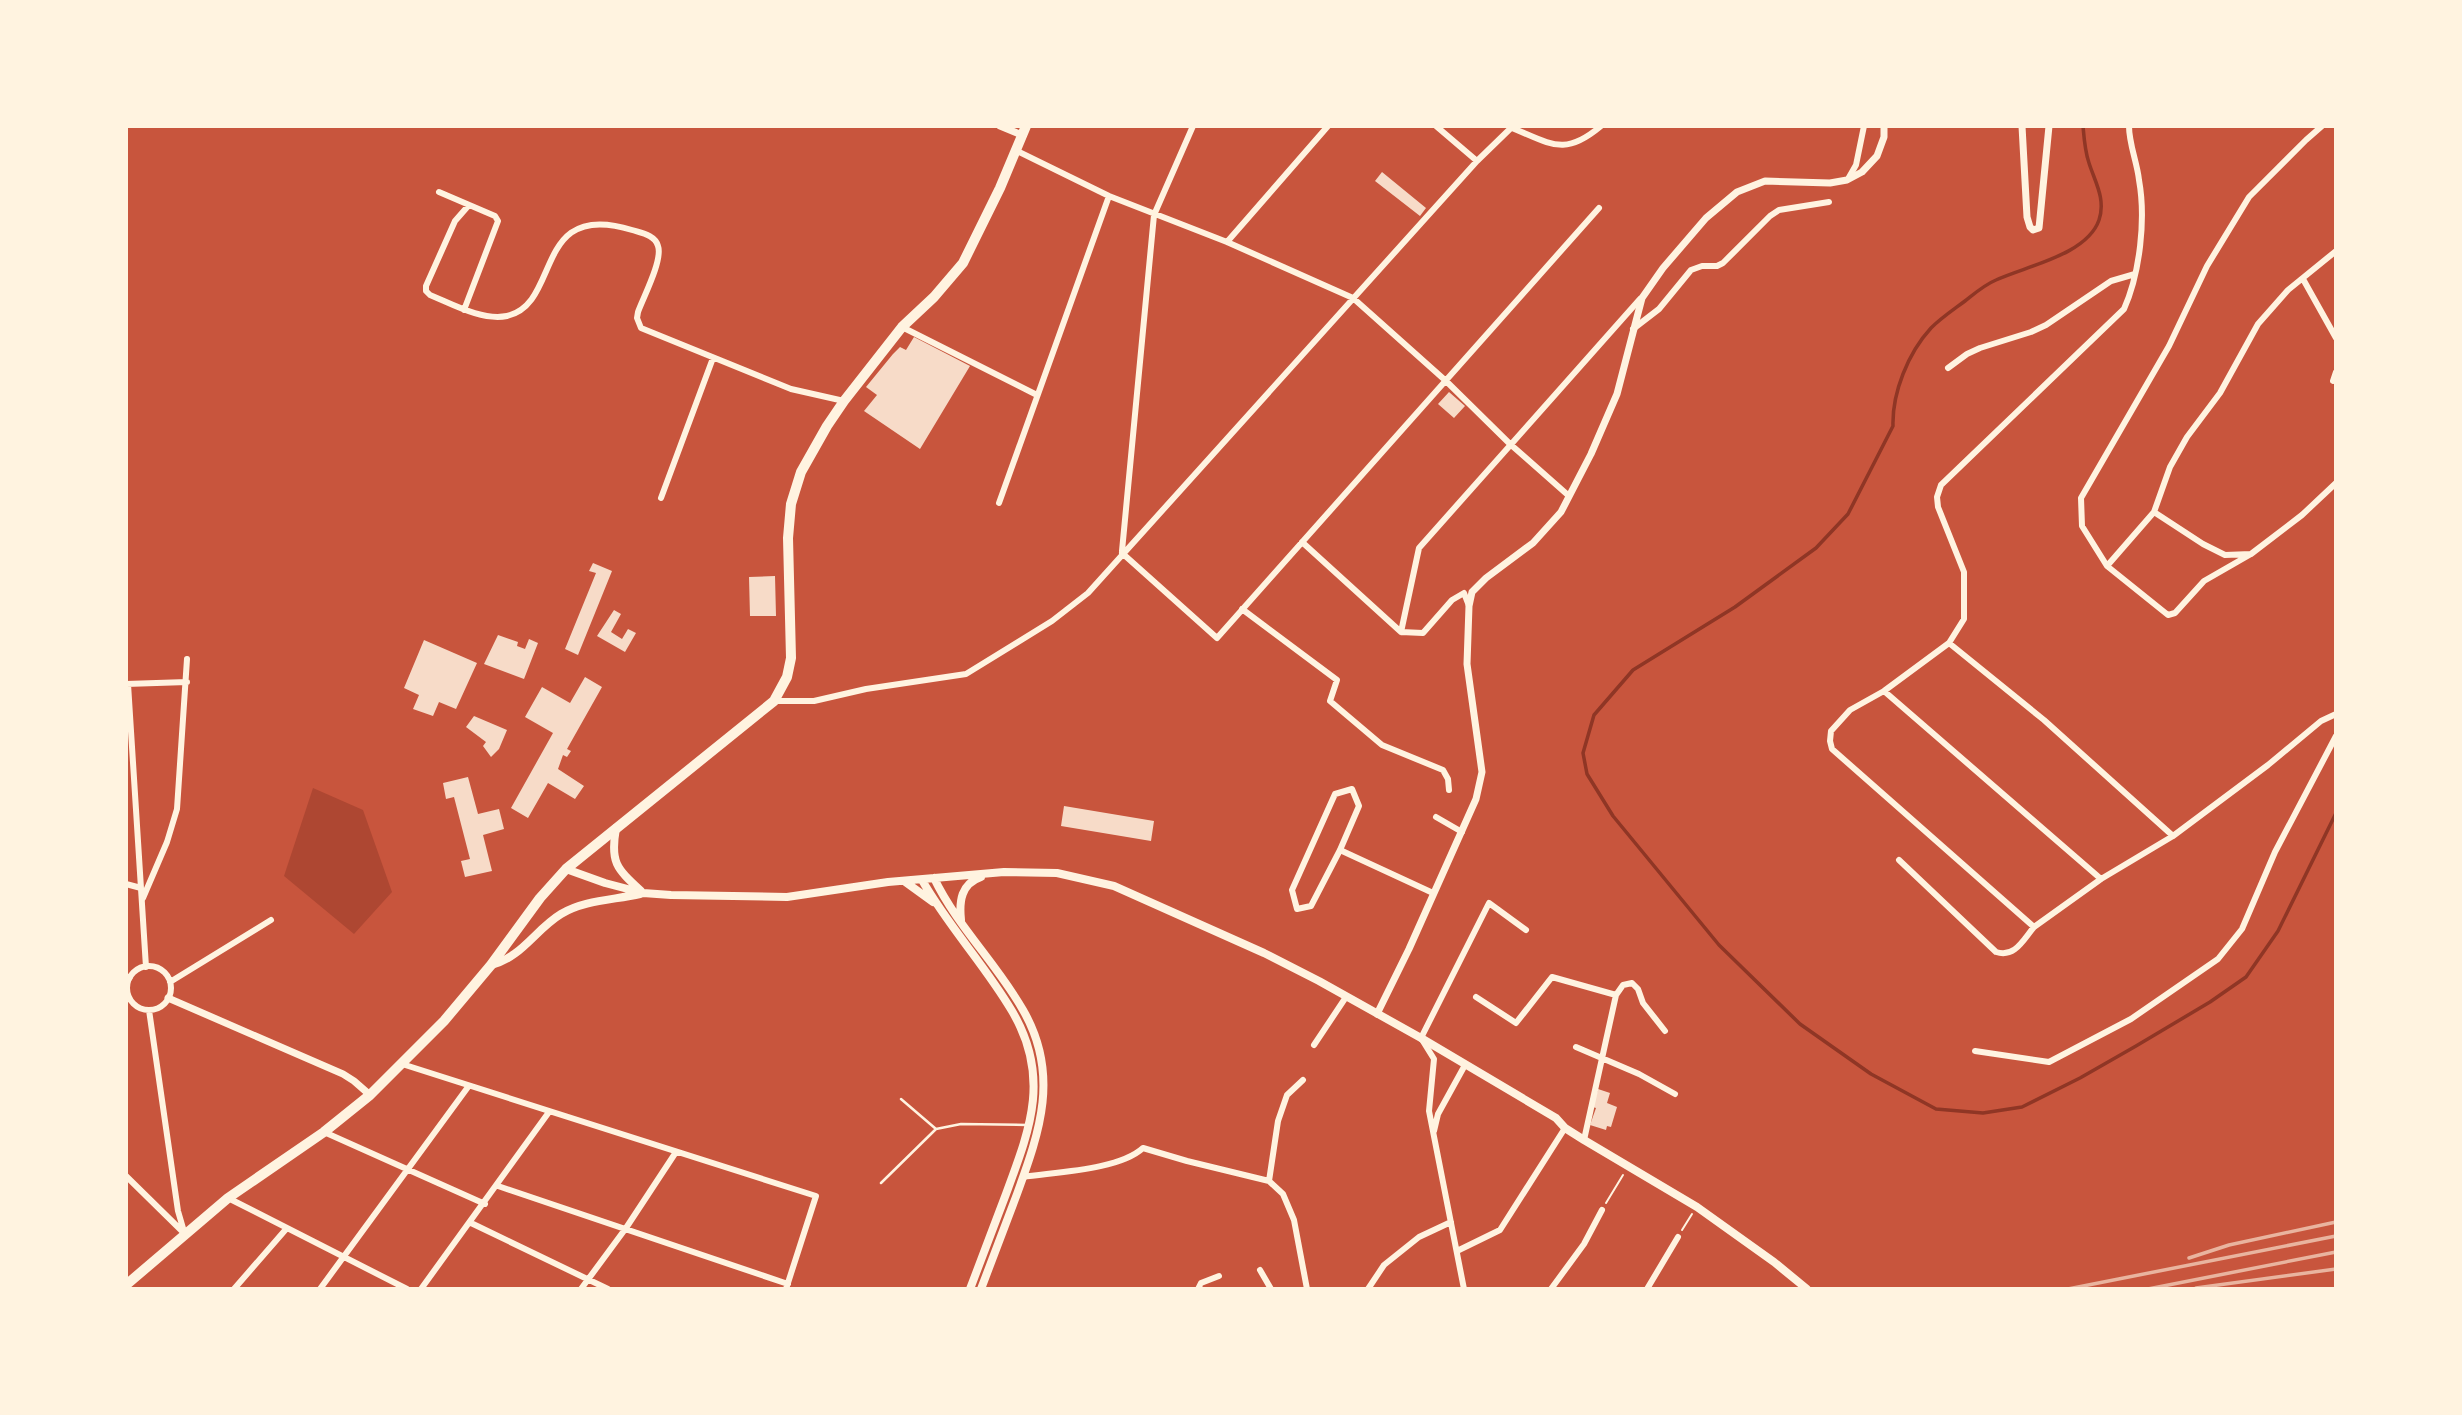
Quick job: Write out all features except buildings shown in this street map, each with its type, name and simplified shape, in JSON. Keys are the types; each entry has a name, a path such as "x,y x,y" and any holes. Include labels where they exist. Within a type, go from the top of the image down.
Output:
{"main road":[{"path":"126,1286 228,1198 324,1132 370,1095 444,1021 491,965 540,898 566,869 774,701 787,677 791,658 791,504 802,472 844,401 902,327 963,263 1024,131"},
{"path":"616,828 612,854 615,863 643,893"},
{"path":"566,869 587,878 643,893 671,895 787,897 888,882 993,873 1057,873 1114,886 1264,953 1421,1038 1556,1118 1565,1128 1627,1168 1697,1207 1807,1289"},
{"path":"961,923 959,904 964,888 974,879 993,873"},
{"path":"934,878 961,923 1023,1010 1039,1051 1044,1083 1041,1122 981,1289"},
{"path":"922,880 1012,1010 1023,1031 1034,1073 1030,1125 970,1289"},
{"path":"904,881 937,905"},
{"path":"491,965 507,960 564,912 582,905 643,893"}],"street":[{"path":"1000,126 1024,131"},
{"path":"1122,553 1154,215 1193,126"},
{"path":"1227,242 1328,126"},
{"path":"1436,126 1477,161"},
{"path":"774,701 814,701 866,689 966,674 1052,621 1088,593 1477,161 1512,127 1566,146 1585,139 1601,126"},
{"path":"1847,180 1856,165 1864,126"},
{"path":"1401,632 1419,548 1642,298 1663,268 1706,218 1737,192 1765,181 1830,183 1847,180 1862,172 1877,156 1884,137 1884,126"},
{"path":"2022,126 2026,217 2033,230 2039,228 2049,126"},
{"path":"2034,927 1872,782 1834,753 1830,741 1831,731 1850,710 1884,691 1949,643 1964,619 1964,572 1938,507 1937,497 1941,485 2124,309 2133,288 2142,211 2140,183 2129,126"},
{"path":"2322,126 2249,197 2207,266 2169,346 2081,498 2081,526 2107,566 2156,608 2171,615 2204,581 2281,532 2336,483"},
{"path":"1017,151 1154,215 1227,242 1353,298 1569,496"},
{"path":"439,192 495,216 498,221 464,310"},
{"path":"999,503 1109,195"},
{"path":"1633,329 1647,321 1692,270 1723,263 1779,210 1829,202"},
{"path":"469,205 454,221 426,286 430,295 464,310 495,317 508,316 523,307 534,295 553,252 564,240 588,225 613,225 650,236 657,242 659,249 658,259 638,312 641,328 791,388 844,401"},
{"path":"1122,553 1217,638 1599,208"},
{"path":"2107,566 2154,512 2170,467 2187,437 2220,393 2258,324 2288,290 2336,251"},
{"path":"1948,368 1980,348 2046,325 2111,281 2135,274"},
{"path":"2303,279 2336,338"},
{"path":"1377,1014 1476,799 1482,772 1467,664 1472,592 1486,578 1533,543 1561,512 1618,394 1642,298"},
{"path":"902,327 1037,396"},
{"path":"661,498 713,358"},
{"path":"2333,380 2336,372"},
{"path":"2154,512 2225,555 2250,554"},
{"path":"1302,542 1401,632 1423,633 1452,600 1464,593 1469,606"},
{"path":"1242,609 1337,680 1330,701 1382,745 1443,770 1448,779 1449,790"},
{"path":"1949,643 2044,720 2173,836"},
{"path":"142,899 167,842 177,809 187,659"},
{"path":"146,967 127,684 187,682"},
{"path":"1884,691 2101,879"},
{"path":"1899,860 1996,951 2005,954 2014,951 2034,927 2101,879 2173,836 2268,765 2321,721 2336,714"},
{"path":"1975,1051 2049,1062 2131,1020 2218,959 2242,929 2275,852 2336,736"},
{"path":"1352,789 1359,806 1340,850 1311,906 1297,909 1292,890 1335,794 1352,789"},
{"path":"1436,817 1462,832"},
{"path":"1340,850 1433,893"},
{"path":"126,884 141,888"},
{"path":"1464,1289 1429,1111 1434,1059 1421,1038 1489,903 1526,930"},
{"path":"170,982 271,920"},
{"path":"146,967 161,970 170,982 169,998 162,1006 149,1010 135,1006 126,991 128,978 146,967"},
{"path":"1476,997 1516,1023 1552,977 1616,995"},
{"path":"1584,1140 1616,995 1623,985 1632,983 1638,989 1643,1003 1665,1031"},
{"path":"1314,1045 1346,997"},
{"path":"169,998 349,1077 370,1095"},
{"path":"149,1010 178,1211 185,1235"},
{"path":"1576,1047 1675,1094"},
{"path":"402,1064 816,1196 787,1287 626,1228 498,1186"},
{"path":"1434,1132 1438,1114 1465,1065"},
{"path":"1269,1181 1278,1121 1287,1095 1303,1080"},
{"path":"320,1289 468,1087"},
{"path":"421,1289 549,1112"},
{"path":"1457,1251 1500,1230 1565,1128"},
{"path":"324,1132 485,1204"},
{"path":"1023,1177 1113,1163 1134,1157 1143,1148 1269,1181 1283,1194 1294,1220 1307,1289"},
{"path":"581,1289 626,1228 676,1152"},
{"path":"126,1177 185,1235"},
{"path":"228,1198 407,1289"},
{"path":"1551,1289 1584,1244 1602,1210"},
{"path":"1368,1289 1384,1265 1419,1237 1451,1222"},
{"path":"471,1223 608,1289"},
{"path":"234,1289 287,1228"},
{"path":"1647,1289 1678,1237"},
{"path":"1260,1270 1271,1289"},
{"path":"1198,1289 1201,1283 1219,1276"}],"lane":[{"path":"901,1099 936,1129"},
{"path":"881,1182 936,1129 961,1124 1030,1125"}],"path":[{"path":"1602,1210 1627,1168"},
{"path":"1678,1237 1697,1207"}],"shaded area":[{"path":"313,788 363,810 392,892 354,934 284,876"}],"waterway":[{"path":"2083,126 2087,154 2101,205 2099,220 2092,232 2069,251 1987,284 1931,328 1915,349 1903,374 1895,400 1893,426 1848,514 1816,548 1735,607 1633,670 1594,715 1583,753 1587,774 1613,816 1719,945 1800,1024 1871,1074 1936,1109 1983,1113 2022,1107 2080,1078 2210,1002 2246,977 2278,931 2336,813"}],"railway":[{"path":"2189,1258 2229,1245 2336,1222"},
{"path":"2068,1289 2336,1236"},
{"path":"2148,1289 2336,1252"},
{"path":"2196,1288 2336,1269"}]}
